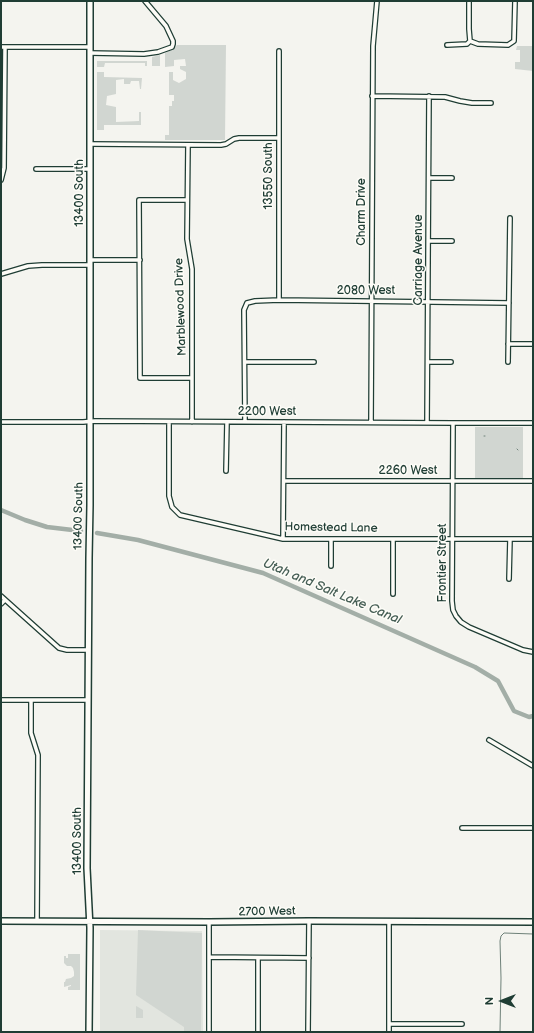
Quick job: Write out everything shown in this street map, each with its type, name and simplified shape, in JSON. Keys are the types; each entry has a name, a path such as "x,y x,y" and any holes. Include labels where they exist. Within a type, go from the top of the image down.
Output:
{"street":[{"name":"13400 South","path":"89,1032 88,650 90,421 90,1"},
{"path":"1,180 4,168 3,47 90,50 144,54 158,52 172,47 172,38 166,26 145,1"},
{"name":"Charm Drive","path":"371,422 372,96 373,46 377,1"},
{"path":"469,1 470,41"},
{"path":"470,41 478,44 508,45 514,41 515,1"},
{"path":"447,45 467,44 470,41"},
{"name":"13550 South","path":"278,300 279,51"},
{"path":"372,96 429,96 445,97 472,103 491,103"},
{"name":"Carriage Avenue","path":"428,423 429,96"},
{"path":"90,144 221,145 239,138 279,138"},
{"name":"Marblewood Drive","path":"188,145 187,239 192,269 192,422"},
{"path":"36,169 90,169"},
{"path":"429,178 452,178"},
{"path":"187,200 139,200 140,378 192,378"},
{"path":"508,362 510,218"},
{"path":"429,241 452,241"},
{"path":"1,274 28,266 140,260"},
{"name":"2080 West","path":"245,362 244,310 247,303 255,300 509,303"},
{"path":"508,344 533,344"},
{"path":"245,422 245,362 314,362"},
{"path":"428,362 451,362"},
{"name":"2200 West","path":"1,422 533,423"},
{"name":"Homestead Lane","path":"169,422 169,496 172,507 180,515 283,538 533,539"},
{"path":"226,471 227,422"},
{"path":"283,538 284,422"},
{"name":"Frontier Street","path":"453,423 453,610 461,622 523,650 533,652"},
{"name":"2260 West","path":"284,481 533,482"},
{"path":"331,539 331,566"},
{"path":"393,539 393,594"},
{"path":"509,579 510,539"},
{"path":"1,596 59,648 67,650 88,650"},
{"path":"1,604 5,600"},
{"path":"1,700 88,700"},
{"path":"31,700 31,733 38,755 37,921"},
{"path":"489,740 533,766"},
{"path":"462,828 533,828"},
{"name":"2700 West","path":"1,921 533,922"},
{"path":"308,1032 309,921"},
{"path":"209,922 209,1032"},
{"path":"388,922 389,1032"},
{"path":"210,957 309,958"},
{"path":"258,958 258,1032"},
{"path":"389,1024 462,1024"}],"shaded area":[{"path":"177,45 226,45 225,140 165,140 165,135 169,135 169,106 172,106 172,101 174,101 174,95 169,95 169,72 173,72 173,80 179,83 186,79 186,72 180,69 180,66 186,66 185,59 174,60 174,66 165,67 165,53"},
{"path":"517,46 533,46 533,71 515,69 515,62 520,62 520,50 516,50"},
{"path":"160,55 160,66 152,66 152,57"},
{"path":"97,61 147,61 147,66 145,66 145,63 105,63 104,67 97,67"},
{"path":"97,72 104,72 104,77 142,78 141,89 139,81 131,81 130,84 124,84 124,79 116,80 116,94 107,96 106,105 116,107 116,122 139,121 139,112 141,112 141,125 104,125 104,130 97,130"},
{"path":"475,427 523,427 523,479 475,479"},
{"path":"100,930 202,931 203,1032 100,1032"},
{"path":"138,930 202,933 201,1032 184,1032 184,1027 136,995"},
{"path":"68,954 80,954 80,990 68,990 68,987 71,985 64,987 64,982 66,979 74,976 73,968 64,963 64,956 68,958"},
{"path":"136,1006 143,1010 143,1018 136,1018"}],"waterway":[{"name":"Utah and Salt Lake Canal","path":"1,510 47,527 81,531"},
{"name":"Utah and Salt Lake Canal","path":"97,533 138,540 263,573 475,667 498,681 514,711 529,717 533,716"},
{"path":"500,1032 501,936 504,933 533,934"}]}
